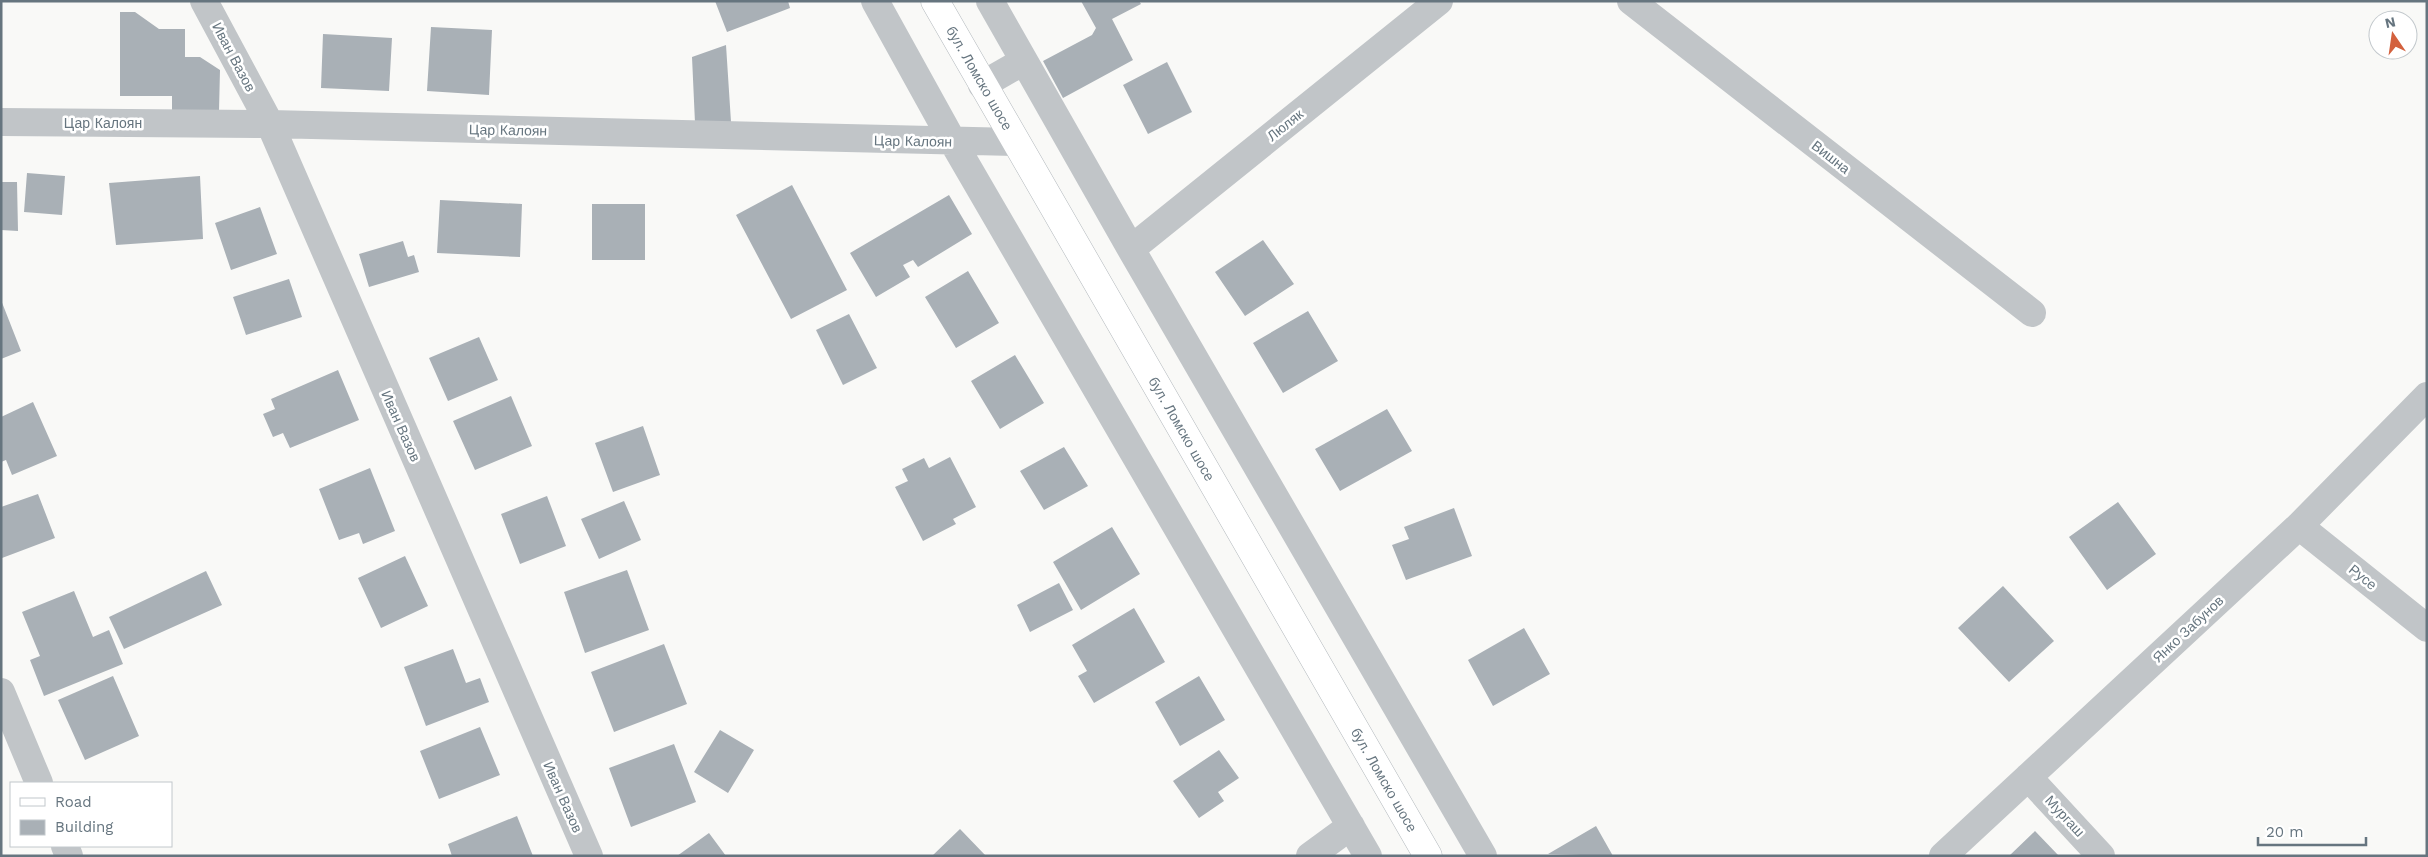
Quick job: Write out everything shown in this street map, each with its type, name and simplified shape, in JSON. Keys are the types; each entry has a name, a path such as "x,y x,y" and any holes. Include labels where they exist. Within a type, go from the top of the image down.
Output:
{"main road":[{"name":"бул. Ломско шосе","path":"934,1 1428,856"}],"street":[{"name":"Иван Вазов","path":"204,1 270,124 589,856"},
{"path":"875,1 953,142 1368,856"},
{"path":"990,1 1131,249 1483,856"},
{"name":"Люляк","path":"1131,249 1439,1"},
{"name":"Вишна","path":"1631,1 2032,313"},
{"path":"982,85 1024,61"},
{"name":"Цар Калоян","path":"1,122 270,124 1015,142"},
{"name":"Янко Забунов","path":"1943,856 2298,526 2427,396"},
{"name":"Русе","path":"2298,526 2427,628"},
{"path":"1,692 39,782"},
{"name":"Мургаш","path":"2028,777 2101,856"},
{"path":"1310,856 1351,826"}],"building":[{"path":"715,1 788,1 790,8 727,32"},
{"path":"1081,1 1139,1 1141,4 1112,19 1133,60 1063,98 1043,61 1092,35 1096,28"},
{"path":"120,12 135,12 159,29 185,29 185,57 200,57 220,70 219,111 172,111 172,96 120,96"},
{"path":"431,27 492,30 489,95 427,91"},
{"path":"323,34 392,38 389,91 321,88"},
{"path":"726,45 731,122 695,123 692,57"},
{"path":"1167,62 1192,112 1148,134 1123,85"},
{"path":"27,173 65,176 62,215 24,212"},
{"path":"200,176 203,239 116,245 109,183"},
{"path":"1,182 17,182 18,231 1,230"},
{"path":"792,185 847,290 791,319 736,215"},
{"path":"949,195 972,234 918,267 913,260 903,265 910,277 876,297 850,253"},
{"path":"440,200 522,204 520,257 437,253"},
{"path":"592,204 645,204 645,260 592,260"},
{"path":"260,207 277,254 231,270 215,223"},
{"path":"1263,240 1294,284 1245,316 1215,272"},
{"path":"403,241 408,257 414,255 419,272 369,287 359,254"},
{"path":"968,271 999,323 956,348 925,297"},
{"path":"289,279 302,317 246,335 233,297"},
{"path":"1,300 21,351 1,359"},
{"path":"1308,311 1338,361 1283,393 1253,343"},
{"path":"849,314 877,368 843,385 816,330"},
{"path":"479,337 498,380 448,401 429,358"},
{"path":"1015,355 1044,403 1000,429 971,381"},
{"path":"338,370 359,420 290,448 283,433 273,437 263,414 275,409 271,399"},
{"path":"511,396 532,446 475,470 453,421"},
{"path":"33,402 57,456 12,475 6,460 1,462 1,417"},
{"path":"1387,409 1412,451 1340,491 1315,449"},
{"path":"643,426 660,475 613,492 595,443"},
{"path":"1064,447 1088,486 1044,510 1020,471"},
{"path":"950,457 976,507 953,519 956,524 923,541 895,487 908,481 902,469 924,458 929,468"},
{"path":"370,468 395,531 363,544 359,533 339,540 319,489"},
{"path":"38,494 55,538 2,558 1,507"},
{"path":"547,496 566,546 520,564 501,514"},
{"path":"624,501 641,540 599,559 581,519"},
{"path":"2118,502 2156,554 2107,590 2069,537"},
{"path":"1454,508 1472,556 1406,580 1392,545 1409,539 1404,527"},
{"path":"1112,527 1140,574 1081,610 1053,562"},
{"path":"405,556 428,606 381,628 358,578"},
{"path":"627,570 649,630 585,653 564,592"},
{"path":"206,571 222,605 124,649 109,617"},
{"path":"1059,583 1073,610 1030,632 1017,605"},
{"path":"2003,586 2054,641 2009,682 1958,628"},
{"path":"74,591 93,637 109,630 123,664 44,696 30,660 40,656 22,612"},
{"path":"1134,608 1165,662 1094,703 1078,676 1087,671 1072,645"},
{"path":"1524,628 1550,674 1493,706 1468,660"},
{"path":"664,644 687,704 614,732 591,672"},
{"path":"453,649 466,683 480,678 489,702 426,726 404,667"},
{"path":"113,676 139,736 85,760 58,700"},
{"path":"1199,676 1225,720 1180,746 1155,702"},
{"path":"480,727 500,775 439,799 420,751"},
{"path":"720,730 754,750 728,793 694,772"},
{"path":"674,744 696,802 631,827 609,768"},
{"path":"1219,750 1239,778 1218,792 1224,801 1199,818 1173,781"},
{"path":"517,816 533,856 452,856 448,844"},
{"path":"1596,826 1613,856 1548,854"},
{"path":"960,829 986,856 932,856"},
{"path":"2035,831 2059,856 2009,856"},
{"path":"709,833 726,856 677,856"}]}
